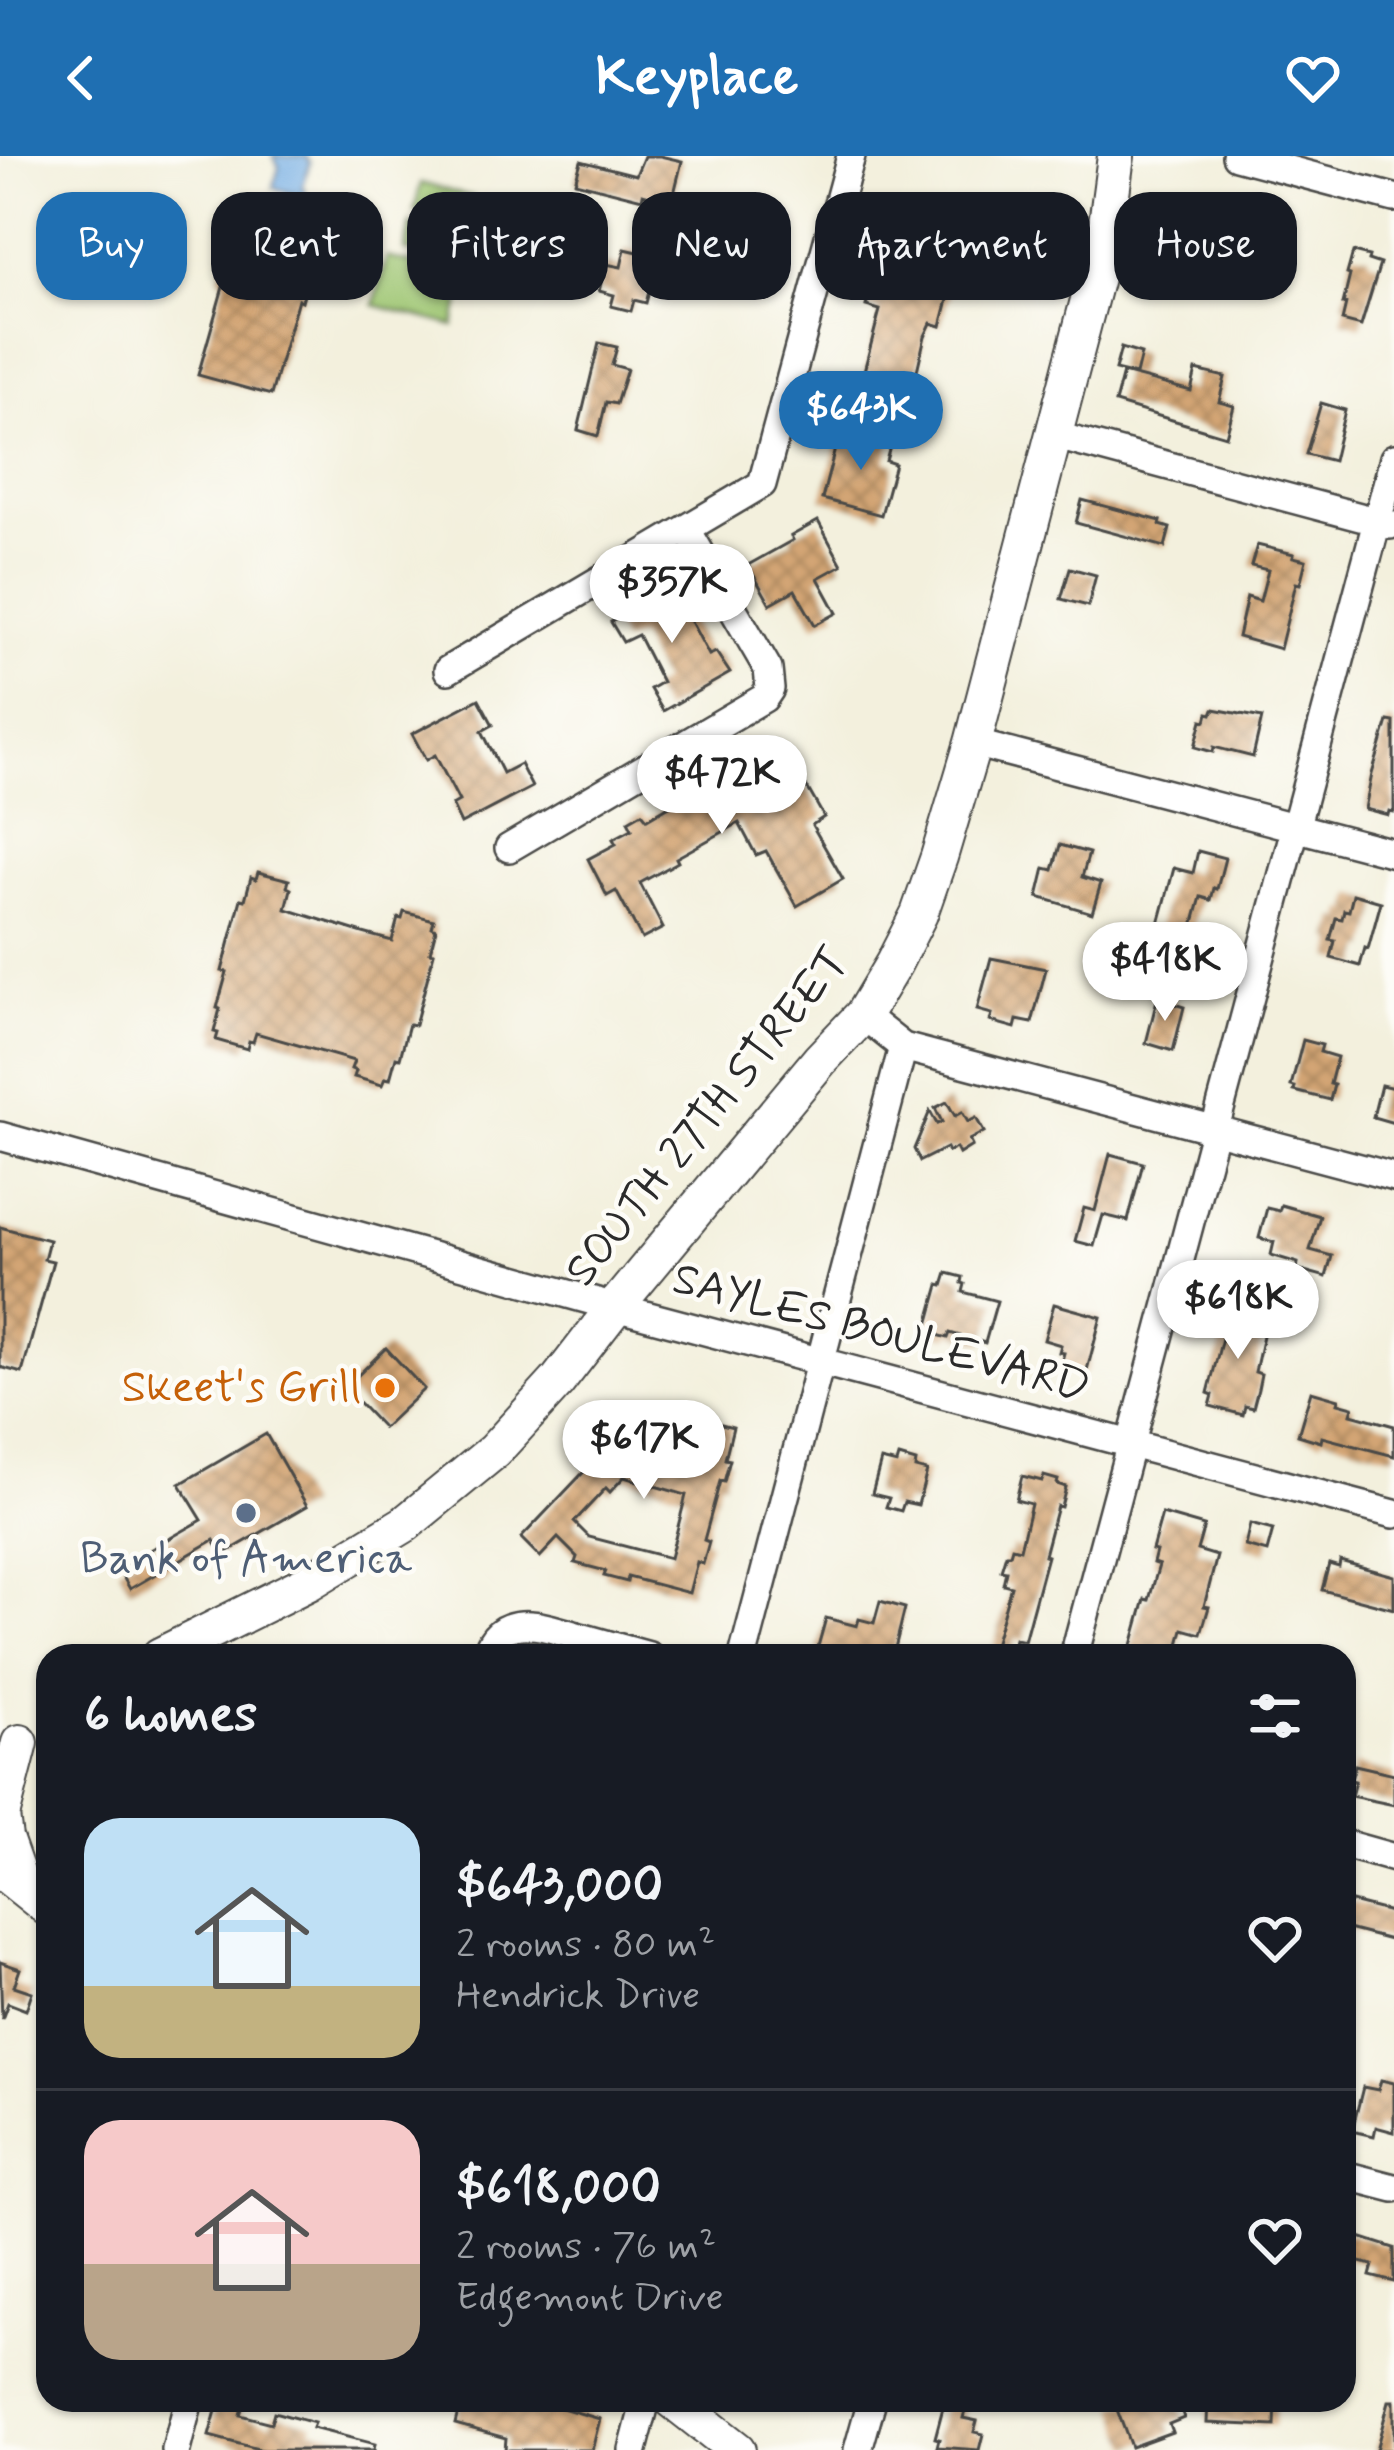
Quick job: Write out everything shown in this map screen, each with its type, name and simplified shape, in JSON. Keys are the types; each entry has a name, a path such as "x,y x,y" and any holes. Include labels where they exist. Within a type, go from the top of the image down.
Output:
{"main road":[{"name":"SOUTH 27TH STREET","path":"184,1644 309,1582 405,1523 494,1451 557,1382 820,1060 863,1015 919,914 973,743 1105,239 1116,156"},
{"path":"22,1742 1,1816 22,1891"},
{"path":"688,2412 737,2450"}],"street":[{"path":"1236,156 1394,198"},
{"path":"448,670 763,484 843,158"},
{"path":"1052,435 1386,524"},
{"path":"1077,1644 1295,827 1386,524 1394,458"},
{"path":"509,848 764,698 770,689 767,669 687,530"},
{"path":"973,743 1394,853"},
{"path":"863,1015 903,1047 1394,1178"},
{"path":"746,1644 903,1047"},
{"name":"SAYLES BOULEVARD","path":"0,1136 615,1307 1394,1514"},
{"path":"489,1644 507,1628 521,1624 606,1644"},
{"path":"1356,1847 1394,1858"},
{"path":"1356,2178 1394,2188"},
{"path":"176,2450 186,2412"},
{"path":"633,2450 643,2412"},
{"path":"858,2450 869,2412"}],"green space":[{"path":"421,183 454,192 419,192"},
{"path":"387,257 407,262 407,300 460,300 454,326 374,305 375,300 383,300"}],"water":[{"path":"273,156 306,156 310,163 306,192 273,188 279,167"}],"building":[{"path":"644,156 682,161 674,192 632,192 632,196 575,182 581,161 636,175"},
{"path":"625,249 632,251 631,311 611,306 614,295 608,293 608,264 621,267"},
{"path":"1353,252 1380,264 1361,326 1342,321"},
{"path":"219,300 298,300 271,395 198,375"},
{"path":"868,300 948,300 941,326 931,323 925,336 914,384 864,371 880,310 866,306"},
{"path":"599,343 617,347 612,365 627,369 616,404 606,402 598,436 578,430"},
{"path":"1121,348 1141,354 1136,375 1115,370"},
{"path":"1196,370 1225,377 1219,402 1234,406 1226,436 1115,403 1123,373 1191,391"},
{"path":"1321,403 1345,410 1333,461 1306,454"},
{"path":"857,430 892,439 886,461 895,464 881,515 822,499 837,441 853,445"},
{"path":"1082,500 1161,521 1160,525 1170,528 1165,547 1076,523"},
{"path":"818,521 842,565 818,578 837,613 815,625 795,590 770,604 748,565"},
{"path":"1257,545 1306,560 1280,649 1238,637 1247,597 1260,601 1268,570 1251,566"},
{"path":"1070,568 1096,575 1088,606 1061,599"},
{"path":"678,583 695,613 688,616 709,655 716,652 730,673 663,711 650,689 662,682 638,635 623,642 611,622"},
{"path":"479,699 493,725 482,731 503,773 520,764 532,787 461,824 452,805 459,801 435,755 426,760 412,734"},
{"path":"1214,709 1262,718 1253,757 1195,747 1202,720"},
{"path":"1388,721 1394,722 1394,812 1388,815 1365,809"},
{"path":"767,749 796,794 807,787 824,817 812,825 843,879 797,906 766,851 756,855 739,823 640,883 663,928 642,939 616,891 607,896 588,859 632,829 628,821 642,813 647,819"},
{"path":"1060,845 1089,853 1082,877 1101,883 1092,913 1038,897 1045,868 1053,870"},
{"path":"1198,851 1225,858 1211,900 1201,897 1191,933 1204,937 1198,958 1153,946 1174,868 1193,873"},
{"path":"258,872 289,880 286,909 392,941 404,912 434,920 430,952 434,953 415,1025 409,1024 400,1058 396,1057 390,1079 385,1078 382,1085 354,1077 354,1061 256,1033 247,1049 216,1040 217,1008 227,972 222,971 241,899 245,900 251,877 256,879"},
{"path":"1353,894 1381,902 1360,966 1331,958 1336,918 1342,919 1344,910 1349,911"},
{"path":"991,958 1046,969 1032,1023 1017,1020 1015,1028 990,1021 992,1014 977,1010"},
{"path":"1158,996 1184,1007 1173,1051 1146,1043"},
{"path":"1303,1040 1322,1045 1320,1052 1337,1057 1330,1100 1294,1091 1291,1086"},
{"path":"1381,1085 1394,1088 1394,1123 1373,1117"},
{"path":"947,1102 955,1116 962,1112 968,1122 976,1118 984,1132 969,1140 972,1146 959,1154 956,1148 948,1152 946,1148 920,1161 914,1149 930,1111 937,1124 942,1122 935,1108"},
{"path":"1110,1154 1143,1163 1128,1221 1103,1215 1094,1246 1075,1241 1084,1208 1095,1211"},
{"path":"1281,1205 1320,1216 1310,1250 1332,1256 1326,1277 1271,1255 1274,1242 1259,1238 1267,1208 1279,1211"},
{"path":"0,1227 49,1240 44,1259 53,1261 22,1373 0,1367"},
{"path":"947,1273 963,1277 963,1292 997,1301 985,1343 926,1332"},
{"path":"1054,1304 1101,1317 1086,1374 1060,1368 1061,1345 1044,1340"},
{"path":"1230,1307 1267,1317 1255,1372 1261,1374 1258,1389 1253,1408 1245,1406 1243,1415 1210,1406 1213,1395 1208,1393"},
{"name":"Skeet's Grill","path":"386,1348 424,1389 383,1428 345,1388"},
{"path":"1311,1391 1353,1407 1351,1414 1394,1426 1394,1456 1298,1435"},
{"path":"643,1403 733,1427 725,1459 730,1460 704,1540 709,1542 703,1564 697,1562 689,1593 628,1577 627,1582 604,1576 606,1571 575,1563 577,1557 558,1538 540,1557 521,1538 619,1435 631,1447","holes":["624,1477 686,1495 670,1558 589,1537 574,1522 606,1488 610,1492"]},
{"name":"Bank of America","path":"266,1434 307,1506 222,1555 214,1540 130,1589 118,1568 202,1520 180,1484"},
{"path":"899,1457 927,1471 918,1505 904,1502 901,1511 886,1507 889,1498 872,1494 881,1460 897,1464"},
{"path":"1022,1476 1042,1481 1044,1476 1066,1487 1061,1507 1057,1506 1024,1641 994,1644 1011,1586 1003,1584 1006,1571 1001,1570 1012,1547 1020,1549 1031,1504 1016,1500"},
{"path":"1162,1514 1204,1526 1197,1550 1217,1556 1201,1634 1183,1629 1179,1644 1132,1644 1159,1565 1153,1563 1156,1551 1152,1550"},
{"path":"1250,1524 1273,1530 1267,1552 1245,1546"},
{"path":"1340,1561 1394,1576 1394,1609 1322,1590 1329,1564 1339,1567"},
{"path":"880,1601 905,1608 896,1644 819,1644 826,1618 857,1626 859,1619 874,1623"},
{"path":"1356,1765 1394,1774 1394,1805 1356,1797"},
{"path":"1356,1903 1394,1913 1394,1941 1356,1931"},
{"path":"0,1962 20,1969 14,1986 32,1992 26,2010 8,2003 2,2019"},
{"path":"1381,2080 1394,2083 1394,2132 1376,2127 1374,2136 1356,2132 1363,2087 1378,2090"},
{"path":"1356,2236 1394,2248 1394,2282 1370,2276 1373,2265 1356,2261"},
{"path":"1389,2401 1394,2401 1394,2450 1376,2450"},
{"path":"216,2412 241,2412 271,2423 274,2412 314,2423 312,2428 375,2444 374,2450 262,2450 209,2436"},
{"path":"458,2412 576,2412 600,2419 592,2450 505,2450 506,2438 455,2424"},
{"path":"942,2412 965,2412 963,2418 977,2421 974,2432 983,2434 979,2450 937,2447 939,2439 935,2438"},
{"path":"1118,2412 1182,2412 1184,2418 1169,2424 1172,2432 1131,2447"},
{"path":"1207,2412 1276,2412 1275,2426 1207,2423"}],"place":[{"name":"Skeet's Grill","path":"385,1388"},
{"name":"Bank of America","path":"246,1513"}]}
